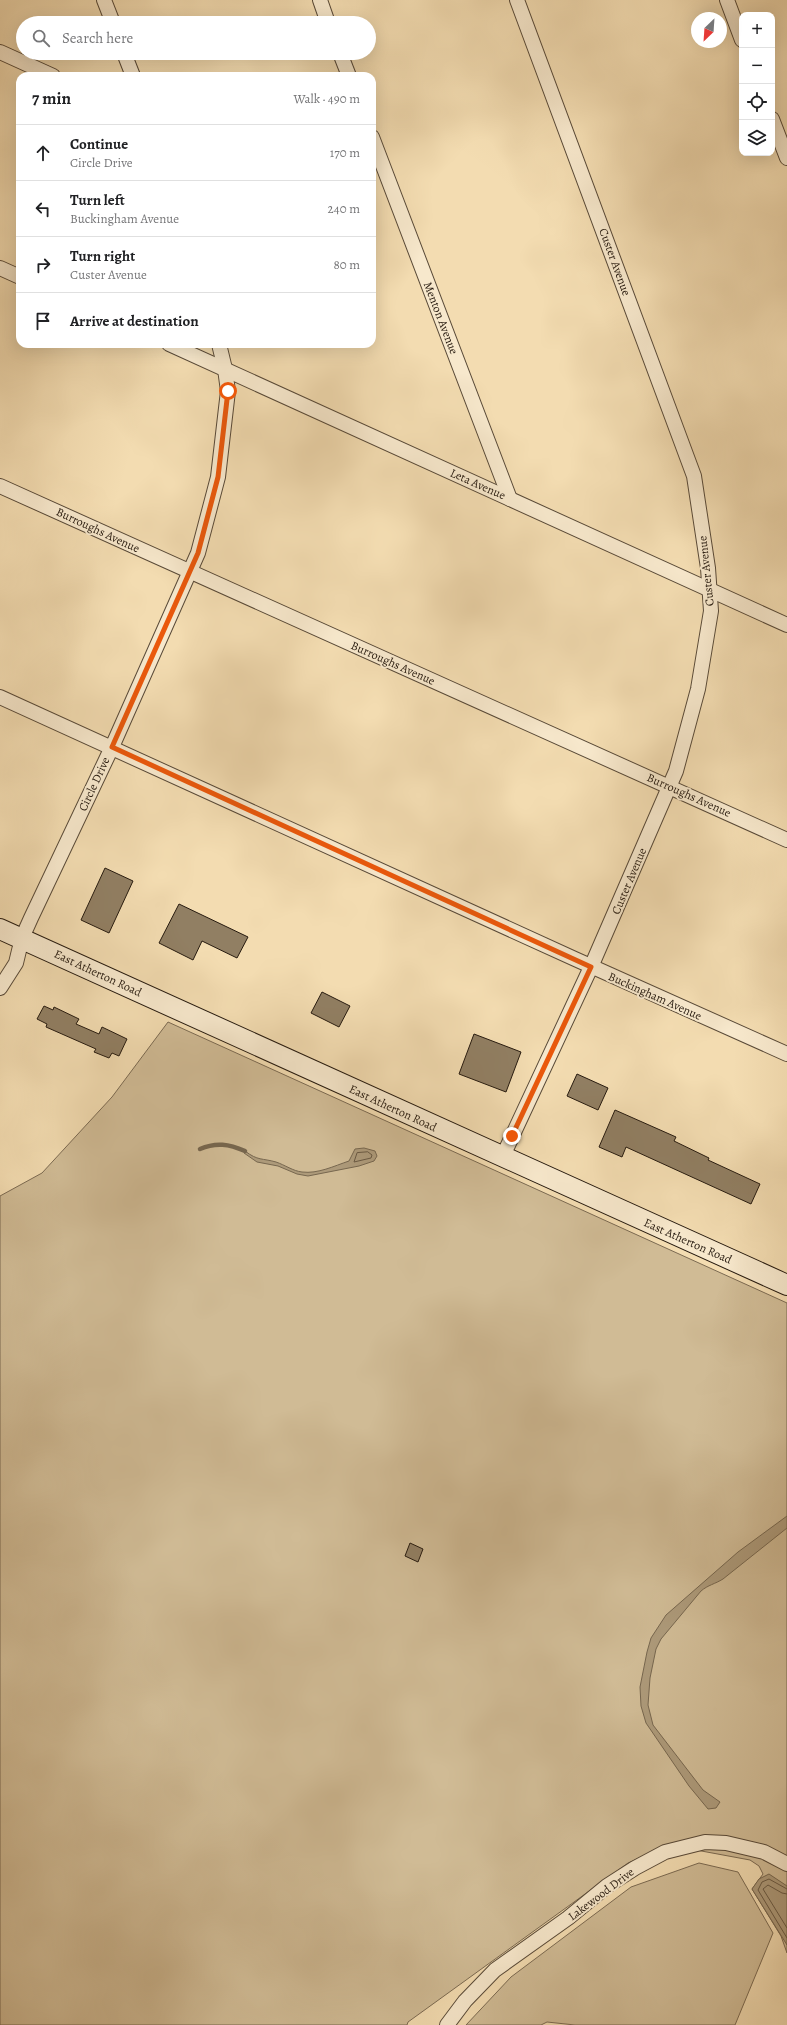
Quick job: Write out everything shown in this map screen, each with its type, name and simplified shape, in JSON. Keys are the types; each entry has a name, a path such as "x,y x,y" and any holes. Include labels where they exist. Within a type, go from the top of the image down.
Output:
{"street":[{"path":"104,0 110,16"},
{"path":"320,0 326,16"},
{"name":"Custer Avenue","path":"502,1158 591,967 676,771 698,689 711,611 708,568 694,476 517,0"},
{"path":"727,0 739,32"},
{"path":"0,52 16,59"},
{"path":"18,60 44,72"},
{"path":"127,60 131,72"},
{"path":"343,60 347,72"},
{"path":"772,120 787,158"},
{"name":"Menton Avenue","path":"376,147 510,499"},
{"path":"0,268 16,275"},
{"name":"Leta Avenue","path":"178,348 787,625"},
{"name":"Circle Drive","path":"0,988 16,962 22,938 112,747 198,553 218,477 228,391 220,348"},
{"name":"Burroughs Avenue","path":"0,486 670,786 787,840"},
{"name":"Buckingham Avenue","path":"0,697 591,967 787,1054"},
{"name":"East Atherton Road","path":"0,929 502,1158 787,1285"},
{"name":"Lakewood Drive","path":"447,2025 465,2001 495,1970 568,1918 607,1886 635,1868 665,1852 705,1842 726,1843 764,1852 787,1864"}],"shaded area":[{"path":"168,1022 787,1303 787,1953 781,1936 752,1889 763,1874 759,1866 750,1860 669,1845 628,1863 408,2022 407,2025 0,2025 0,1196 42,1173 112,1097"},
{"path":"699,1863 738,1872 773,1933 735,2025 575,2025 547,2022 541,2025 466,2025 511,1977 631,1887"}],"water":[{"path":"364,1148 375,1151 377,1156 374,1161 359,1166 308,1176 297,1174 278,1166 257,1162 244,1153 245,1151 257,1158 276,1162 299,1171 314,1172 349,1161 355,1149"},
{"path":"787,1516 787,1528 723,1579 701,1591 661,1639 656,1649 650,1678 648,1705 653,1725 703,1790 720,1802 716,1808 708,1809 689,1786 646,1723 641,1706 640,1687 647,1652 651,1638 666,1615 738,1552"},
{"path":"769,1874 787,1886 787,1945 752,1889 759,1879"}],"building":[{"path":"105,868 133,881 109,933 81,920"},
{"path":"179,904 248,937 237,958 202,941 193,960 159,943"},
{"path":"322,992 350,1006 339,1027 311,1013"},
{"path":"44,1006 53,1010 54,1007 79,1019 76,1024 99,1034 102,1027 127,1039 119,1056 112,1053 109,1058 94,1052 96,1049 46,1027 47,1024 37,1019"},
{"path":"474,1034 521,1052 506,1092 459,1074"},
{"path":"577,1074 608,1088 598,1110 567,1096"},
{"path":"615,1110 676,1137 674,1141 709,1158 708,1160 760,1184 751,1204 626,1147 622,1157 599,1147"},
{"path":"410,1543 423,1549 418,1562 405,1556"}],"waterway":[{"path":"200,1149 212,1145 222,1145 245,1151"}],"route":[{"path":"228,391 218,477 198,553 112,747 591,967 512,1136"}]}
